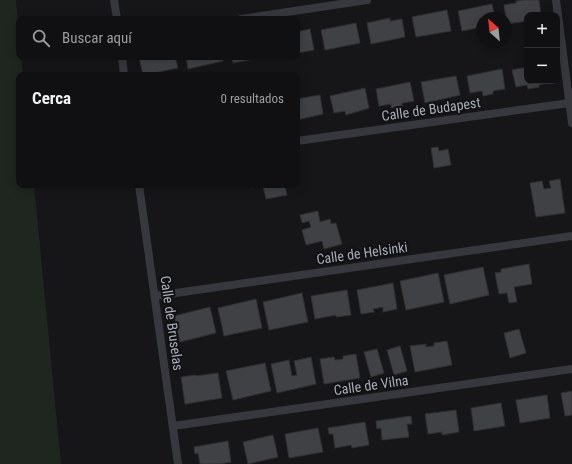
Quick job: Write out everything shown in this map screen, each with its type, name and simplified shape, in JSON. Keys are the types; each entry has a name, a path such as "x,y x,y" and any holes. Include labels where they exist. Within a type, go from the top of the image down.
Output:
{"street":[{"path":"114,0 117,16"},
{"path":"261,16 367,0"},
{"path":"556,0 572,123"},
{"path":"122,60 124,72"},
{"name":"Calle de Budapest","path":"300,141 569,103"},
{"name":"Calle de Bruselas","path":"139,188 178,464"},
{"name":"Calle de Helsinki","path":"155,296 572,236"},
{"name":"Calle de Vilna","path":"173,426 572,369"}],"shaded area":[{"path":"0,0 16,0 17,16 16,16 16,60 21,60 23,72 16,72 16,188 34,188 61,464 0,464"}],"building":[{"path":"539,0 541,12 524,12 524,21 512,23 512,12 505,12 504,5 516,3 516,1"},
{"path":"492,4 494,12 476,12 476,28 462,31 458,11"},
{"path":"447,10 451,31 416,37 412,17"},
{"path":"390,18 390,21 402,19 405,37 371,44 367,23"},
{"path":"356,23 360,43 325,50 321,30"},
{"path":"310,29 314,50 300,52 300,31"},
{"path":"140,60 176,60 178,68 158,72 142,72"},
{"path":"186,60 223,61 188,69"},
{"path":"232,60 250,60 233,63"},
{"path":"524,68 524,84 543,84 539,85 539,87 528,89 527,85 516,87 512,70"},
{"path":"502,69 505,89 493,91 493,94 483,96 482,91 470,93 467,76"},
{"path":"456,76 460,95 425,103 421,82"},
{"path":"410,82 414,101 402,103 402,106 391,108 391,104 379,106 376,89"},
{"path":"365,88 369,108 346,115 345,111 334,113 330,96"},
{"path":"320,95 323,114 300,119 300,98"},
{"path":"438,147 439,151 448,149 451,165 434,168 431,148"},
{"path":"560,179 565,213 536,217 530,183 542,181 544,189 551,188 549,181"},
{"path":"263,188 286,188 287,195 266,199"},
{"path":"318,211 320,222 330,219 331,224 336,223 342,244 324,249 322,241 306,245 302,230 311,227 309,221 302,223 300,215"},
{"path":"529,264 532,284 514,287 517,302 509,303 507,293 499,294 495,273 501,272 501,269"},
{"path":"483,267 489,295 450,304 444,275"},
{"path":"438,273 444,302 406,310 400,281"},
{"path":"393,283 397,309 383,312 383,307 373,309 374,312 361,314 357,290"},
{"path":"347,290 351,315 336,317 336,315 315,319 311,296"},
{"path":"302,293 308,322 269,330 263,302"},
{"path":"256,299 262,328 224,336 218,308"},
{"path":"210,307 216,333 180,342 174,316"},
{"path":"519,329 526,353 510,358 504,333"},
{"path":"447,341 452,365 415,372 410,346 426,344 426,347 434,346 434,343"},
{"path":"400,346 407,371 394,375 387,350"},
{"path":"377,349 384,373 371,377 364,352"},
{"path":"356,354 360,378 324,384 320,359 334,357 335,360 343,359 343,356"},
{"path":"311,357 316,384 277,393 271,364 289,360 292,376 297,375 294,361"},
{"path":"265,363 271,391 233,400 226,371"},
{"path":"218,373 222,398 185,404 181,377"},
{"path":"572,391 572,415 565,416 561,393"},
{"path":"547,395 550,418 520,423 516,400"},
{"path":"501,403 505,426 474,431 471,408"},
{"path":"456,410 459,432 442,435 442,432 428,434 425,414"},
{"path":"411,416 412,424 407,424 409,437 382,440 381,428 377,429 376,421"},
{"path":"365,422 369,445 352,448 351,445 335,448 333,434 329,434 328,428"},
{"path":"318,428 323,452 289,458 285,434"},
{"path":"273,435 278,457 248,464 243,442"},
{"path":"228,441 231,462 220,464 200,464 198,453 195,454 194,447"}]}
